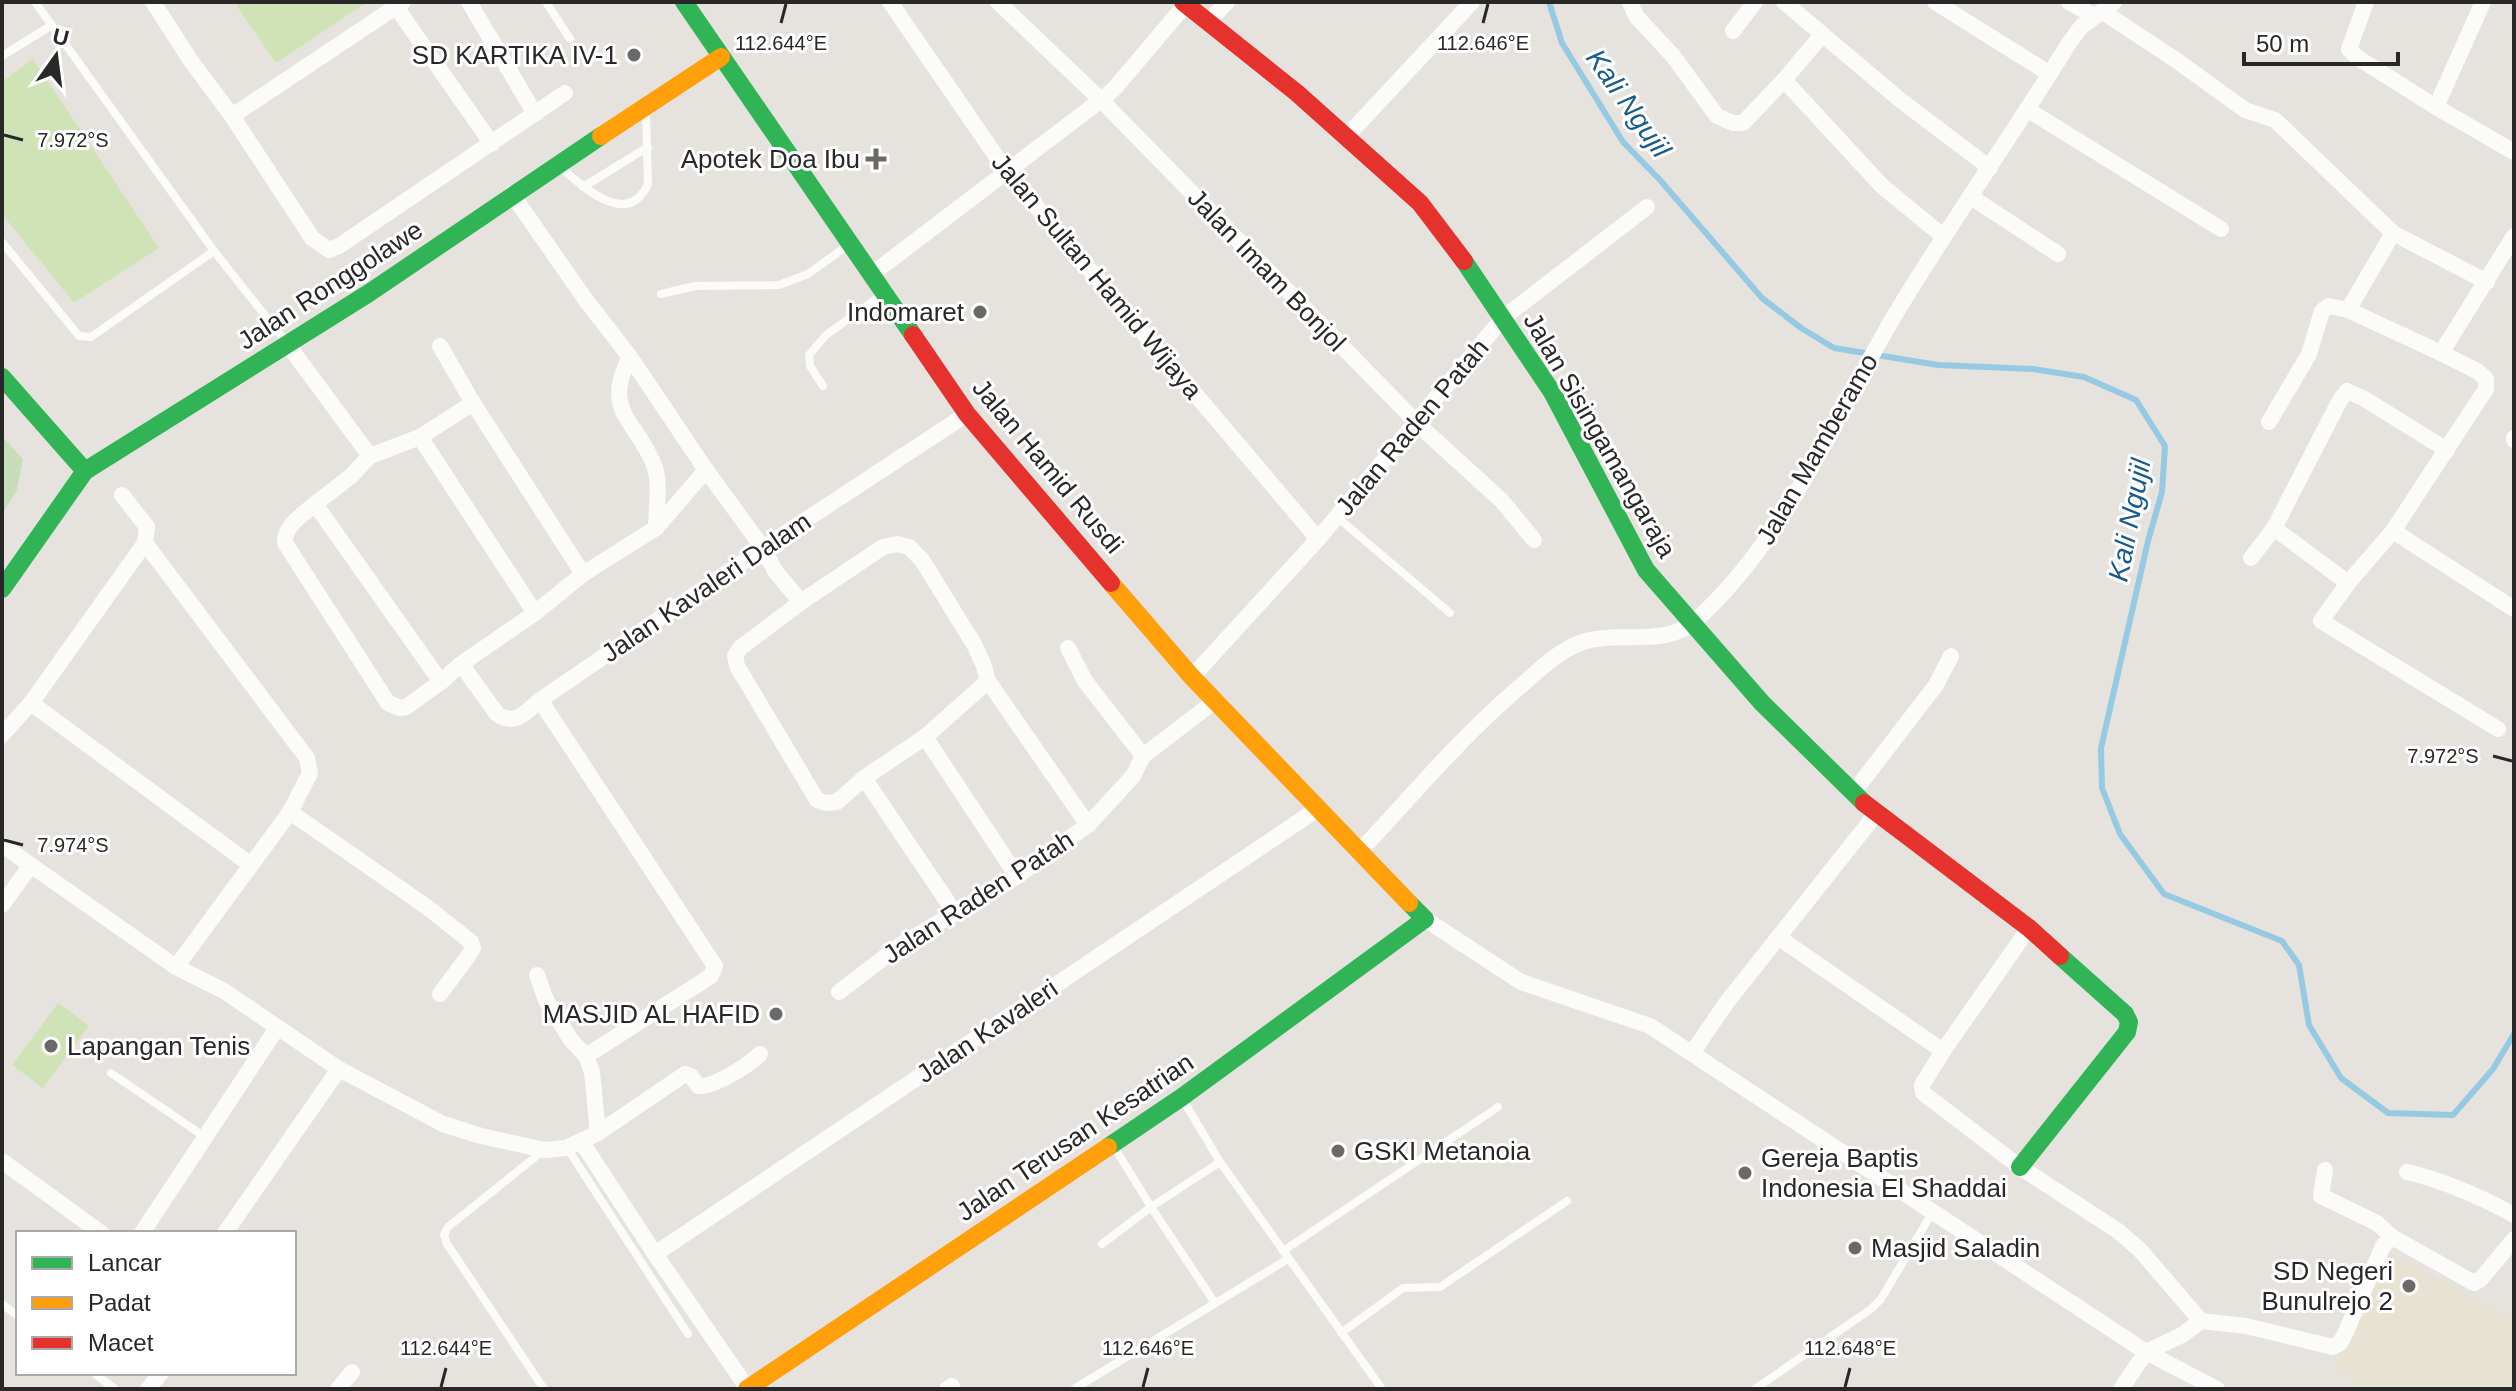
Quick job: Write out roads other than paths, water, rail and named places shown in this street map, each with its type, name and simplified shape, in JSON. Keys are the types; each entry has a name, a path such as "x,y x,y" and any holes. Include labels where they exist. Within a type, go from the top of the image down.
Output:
{"street":[{"path":"153,2 312,238 329,250 565,93"},
{"path":"469,2 535,114"},
{"name":"Jalan Hamid Rusdi","path":"684,2 967,414 1192,677 1425,919"},
{"name":"Jalan Sultan Hamid Wijaya","path":"890,2 1007,172 1318,539"},
{"name":"Jalan Imam Bonjol","path":"998,2 1101,100 1415,420 1502,501 1534,540"},
{"path":"1209,21 1227,2"},
{"path":"1347,136 1472,2"},
{"path":"1630,2 1643,24 1673,56 1717,116 1724,121 1743,123 1821,36"},
{"path":"1733,31 1755,2"},
{"path":"1784,2 1821,36 1990,168"},
{"path":"1935,2 2050,74"},
{"path":"2069,2 2104,10 2245,110 2275,120 2393,233 2487,282"},
{"path":"2366,2 2349,49 2358,58 2436,107 2514,152"},
{"path":"2436,107 2483,2"},
{"path":"872,274 1114,89 1184,3"},
{"name":"Jalan Sisingamangaraja","path":"1184,3 1347,136 1420,203 1476,276 1552,392 1646,570 1762,703 1876,814 2029,928 2117,1005 2129,1022 2127,1032 2020,1167"},
{"path":"232,116 399,4 492,144"},
{"name":"Jalan Mamberamo","path":"1360,851 1492,709 1553,658 1576,644 1616,637 1661,636 1692,624 1752,560 1795,494 1850,393 1944,237 2069,43 2104,10"},
{"name":"Jalan Ronggolawe","path":"2,589 85,471 369,293 512,194 721,57"},
{"path":"1784,80 1882,186 1944,237"},
{"path":"2028,110 2221,229"},
{"path":"512,194 585,299 630,357 763,548 775,571 801,602"},
{"path":"1971,197 2058,254"},
{"name":"Jalan Raden Patah","path":"1192,677 1318,539 1503,318 1647,207"},
{"path":"2348,310 2393,233"},
{"path":"2441,353 2514,236"},
{"path":"2269,422 2309,354 2322,311 2329,306 2348,310 2441,353 2477,371 2486,379 2486,389 2393,531 2321,618 2322,624 2498,729"},
{"path":"288,345 370,456"},
{"path":"440,346 583,574"},
{"path":"630,357 621,374 619,404 656,468 656,528"},
{"path":"2,377 85,471"},
{"path":"2251,558 2274,528 2347,391 2447,450"},
{"path":"473,403 420,437 370,456 351,476 288,528 285,535 285,543 388,703 400,708 441,682 583,574 656,528 706,470"},
{"name":"Jalan Kavaleri Dalam","path":"461,664 497,714 505,719 518,719 540,700 763,548 967,414"},
{"path":"420,437 535,613"},
{"path":"2,735 31,703 145,543 147,527 122,495"},
{"path":"315,504 441,682"},
{"path":"2274,528 2348,583"},
{"path":"2393,531 2514,609"},
{"path":"145,543 307,758 310,773 290,812 176,967"},
{"path":"988,681 925,737 864,778 837,802 826,803 817,800 737,666 735,656 740,648 801,602 883,547 897,544 909,547 922,560 975,646 988,681 1088,825"},
{"path":"1068,648 1085,681 1143,756"},
{"path":"1853,793 1936,685 1951,656"},
{"path":"540,700 715,966 711,976 586,1056"},
{"name":"Jalan Raden Patah","path":"839,992 899,946 1017,876 1088,825 1133,776 1143,756 1215,701"},
{"path":"31,703 251,865"},
{"path":"925,737 1017,876"},
{"path":"864,778 955,913"},
{"name":"Jalan Kavaleri","path":"655,1254 1319,808"},
{"path":"290,812 427,907 471,942 473,948 469,955 440,994"},
{"path":"1692,1053 1727,1002 1876,814"},
{"path":"2,845 176,967 224,991 339,1069 443,1124 481,1136 545,1150 574,1144 598,1133 685,1074 691,1076 698,1086 707,1086 752,1062 760,1054"},
{"path":"2,905 31,865"},
{"path":"1425,919 1521,982 1650,1026 2146,1352 2217,1389"},
{"name":"Jalan Terusan Kesatrian","path":"748,1389 1113,1145 1425,919"},
{"path":"2029,928 1943,1051 1922,1085 1923,1093 2020,1167 2129,1240 2201,1321 2246,1326 2333,1347 2340,1343 2345,1334 2383,1246 2392,1237"},
{"path":"1778,937 1943,1051"},
{"path":"537,975 546,1000 571,1040 586,1056 592,1072 598,1133"},
{"path":"143,1231 277,1028"},
{"path":"226,1231 339,1069"},
{"path":"574,1144 748,1389"},
{"path":"2,1161 98,1231"},
{"path":"2325,1170 2320,1191 2323,1198 2377,1223 2392,1237 2474,1283 2481,1279 2514,1239"},
{"path":"2407,1172 2469,1190 2514,1215"},
{"path":"2121,1389 2146,1352 2182,1335 2201,1321"},
{"path":"338,1389 352,1372"}],"lane":[{"path":"35,2 214,251 288,345"},
{"path":"546,2 570,39"},
{"path":"2,56 52,25"},
{"path":"558,165 583,187 610,203 629,203 648,184 646,107"},
{"path":"583,187 648,147"},
{"path":"2,242 79,336 85,339 214,251"},
{"path":"661,294 695,286 779,285 808,274 851,243"},
{"path":"823,386 810,366 809,355 826,335 884,293"},
{"path":"1337,517 1450,613"},
{"path":"111,1073 206,1138"},
{"path":"1182,1097 1220,1162 1382,1389"},
{"path":"1074,1389 1215,1303 1498,1107"},
{"path":"574,1144 688,1334"},
{"path":"1113,1145 1215,1303"},
{"path":"544,1389 444,1235 448,1227 545,1150"},
{"path":"1102,1244 1151,1207 1220,1162"},
{"path":"1341,1333 1403,1288 1440,1287 1567,1201"},
{"path":"1755,1389 1871,1309 1881,1299 1932,1213"},
{"path":"97,1375 115,1389"}],"waterway":[{"name":"Kali Ngujil","path":"1549,2 1562,43 1623,142 1762,298 1801,328 1834,348 1938,365 2033,369 2084,377 2136,400 2165,446 2162,492 2101,748 2102,788 2120,834 2164,894 2282,941 2299,965 2309,1025 2341,1078 2388,1113 2453,1115 2493,1069 2514,1034"}],"place":[{"name":"SD KARTIKA IV-1","path":"634,55"},
{"name":"Apotek Doa Ibu","path":"876,159"},
{"name":"Indomaret","path":"980,312"},
{"name":"MASJID AL HAFID","path":"776,1014"},
{"name":"Lapangan Tenis","path":"51,1046"},
{"name":"GSKI Metanoia","path":"1338,1151"},
{"name":"Gereja Baptis Indonesia El Shaddai","path":"1745,1173"},
{"name":"Masjid Saladin","path":"1855,1248"},
{"name":"SD Negeri Bunulrejo 2","path":"2409,1286"}]}
